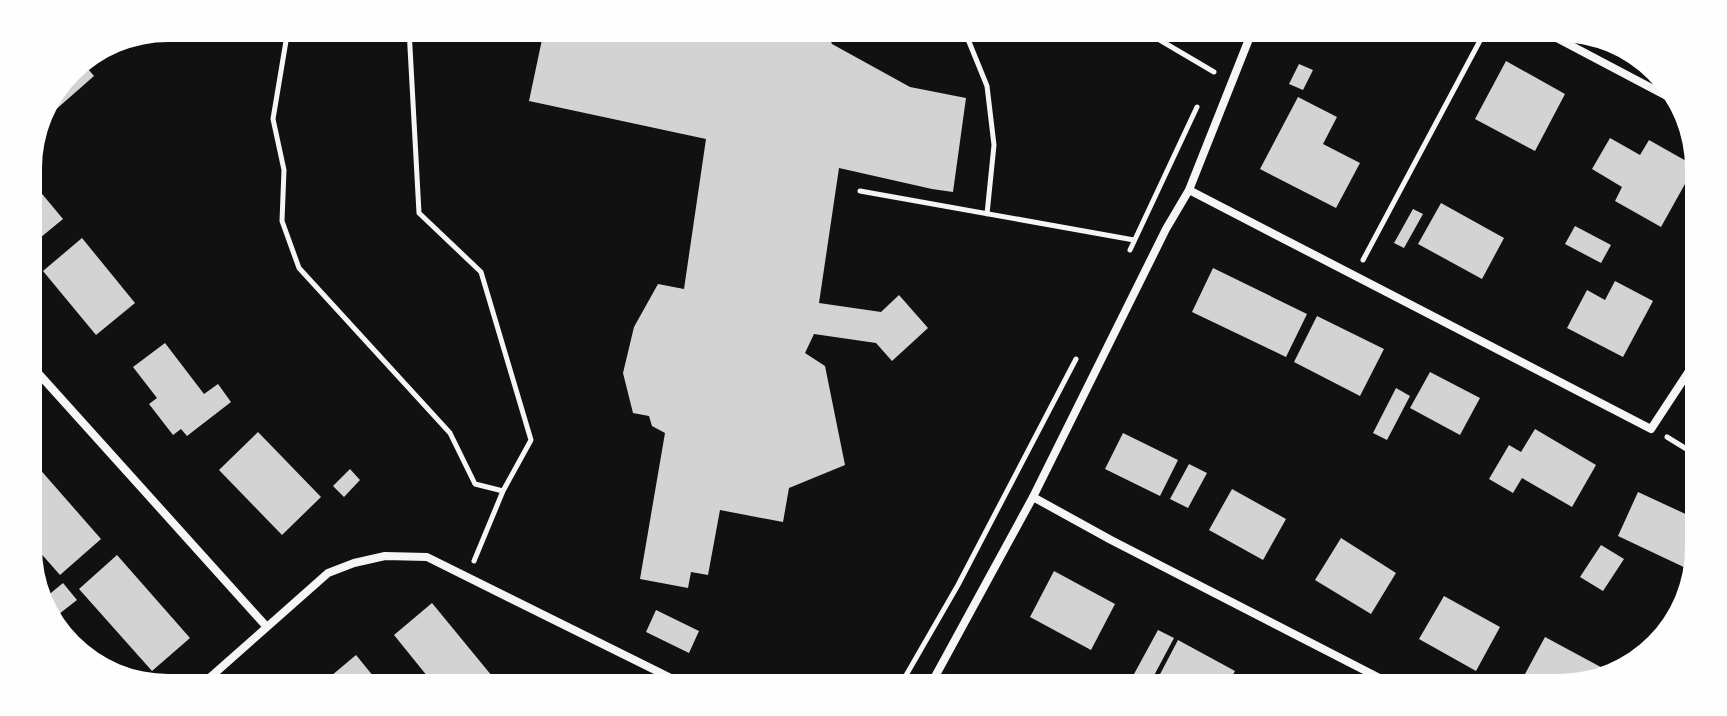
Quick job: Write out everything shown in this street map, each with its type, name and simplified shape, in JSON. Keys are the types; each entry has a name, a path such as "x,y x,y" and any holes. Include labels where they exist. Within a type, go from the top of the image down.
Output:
{"street":[{"path":"936,674 1033,497 1166,229 1189,190 1248,42"},
{"path":"1565,42 1660,92"},
{"path":"1189,190 1651,429 1685,377"},
{"path":"42,377 266,626"},
{"path":"1033,497 1372,674"},
{"path":"214,674 328,573 385,556 427,557 663,674"}],"path":[{"path":"286,42 273,119 284,170 282,221 299,268 450,433 475,484 503,491"},
{"path":"410,42 419,213 481,272 531,440 503,491 468,577"},
{"path":"969,42 987,86 994,145 987,214"},
{"path":"1168,42 1214,72"},
{"path":"1354,275 1479,42"},
{"path":"1208,85 1219,62"},
{"path":"1128,254 1202,98"},
{"path":"860,191 1134,240"},
{"path":"907,674 958,585 1080,351"},
{"path":"1651,429 1685,448"}],"building":[{"path":"541,42 831,42 910,87 966,98 953,192 839,168 819,303 881,312 899,295 928,328 892,361 876,343 814,334 805,353 825,366 845,465 789,488 783,522 720,510 708,575 691,572 688,588 640,579 665,433 652,426 649,416 633,413 623,373 634,327 658,284 684,289 706,139 529,101"},
{"path":"1506,61 1565,94 1535,151 1475,119"},
{"path":"1299,64 1313,70 1303,90 1289,84"},
{"path":"89,70 94,76 57,108 85,73"},
{"path":"1298,97 1337,117 1323,144 1360,163 1336,208 1260,169"},
{"path":"1610,138 1640,155 1649,140 1685,160 1685,184 1661,227 1615,201 1622,187 1592,169"},
{"path":"42,194 63,219 42,236"},
{"path":"1441,203 1504,238 1482,279 1418,244"},
{"path":"1413,209 1423,214 1404,248 1394,243"},
{"path":"1575,226 1611,245 1601,263 1565,244"},
{"path":"82,238 135,303 96,335 43,271"},
{"path":"1213,268 1307,314 1286,357 1192,312"},
{"path":"1615,281 1653,301 1623,357 1567,328 1587,290 1605,300"},
{"path":"1317,316 1384,349 1360,396 1294,362"},
{"path":"165,343 204,394 218,384 231,402 187,436 181,429 173,435 149,404 157,398 133,367"},
{"path":"1430,372 1480,398 1460,435 1410,408"},
{"path":"1396,388 1410,396 1387,440 1373,433"},
{"path":"1535,429 1596,465 1572,507 1522,478 1513,493 1489,479 1509,445 1521,452"},
{"path":"258,432 321,497 282,535 219,470"},
{"path":"1123,433 1178,460 1160,496 1105,469"},
{"path":"1189,464 1207,473 1188,508 1170,499"},
{"path":"350,469 360,480 344,497 333,486"},
{"path":"42,472 101,539 60,575 43,555"},
{"path":"1232,489 1286,519 1263,560 1209,530"},
{"path":"1638,492 1685,514 1683,567 1618,536"},
{"path":"1341,538 1396,573 1371,614 1315,580"},
{"path":"1601,545 1624,559 1603,591 1580,577"},
{"path":"117,555 190,638 152,671 79,589"},
{"path":"1054,571 1115,604 1091,650 1030,617"},
{"path":"63,583 77,600 60,613 51,593"},
{"path":"1444,596 1500,627 1476,671 1419,639"},
{"path":"432,603 490,674 426,674 394,635"},
{"path":"656,610 699,631 689,653 646,632"},
{"path":"1158,630 1174,638 1155,674 1134,674"},
{"path":"1545,637 1600,667 1567,674 1525,674"},
{"path":"1178,640 1235,671 1233,674 1160,674"},
{"path":"356,655 371,674 333,674"}]}
